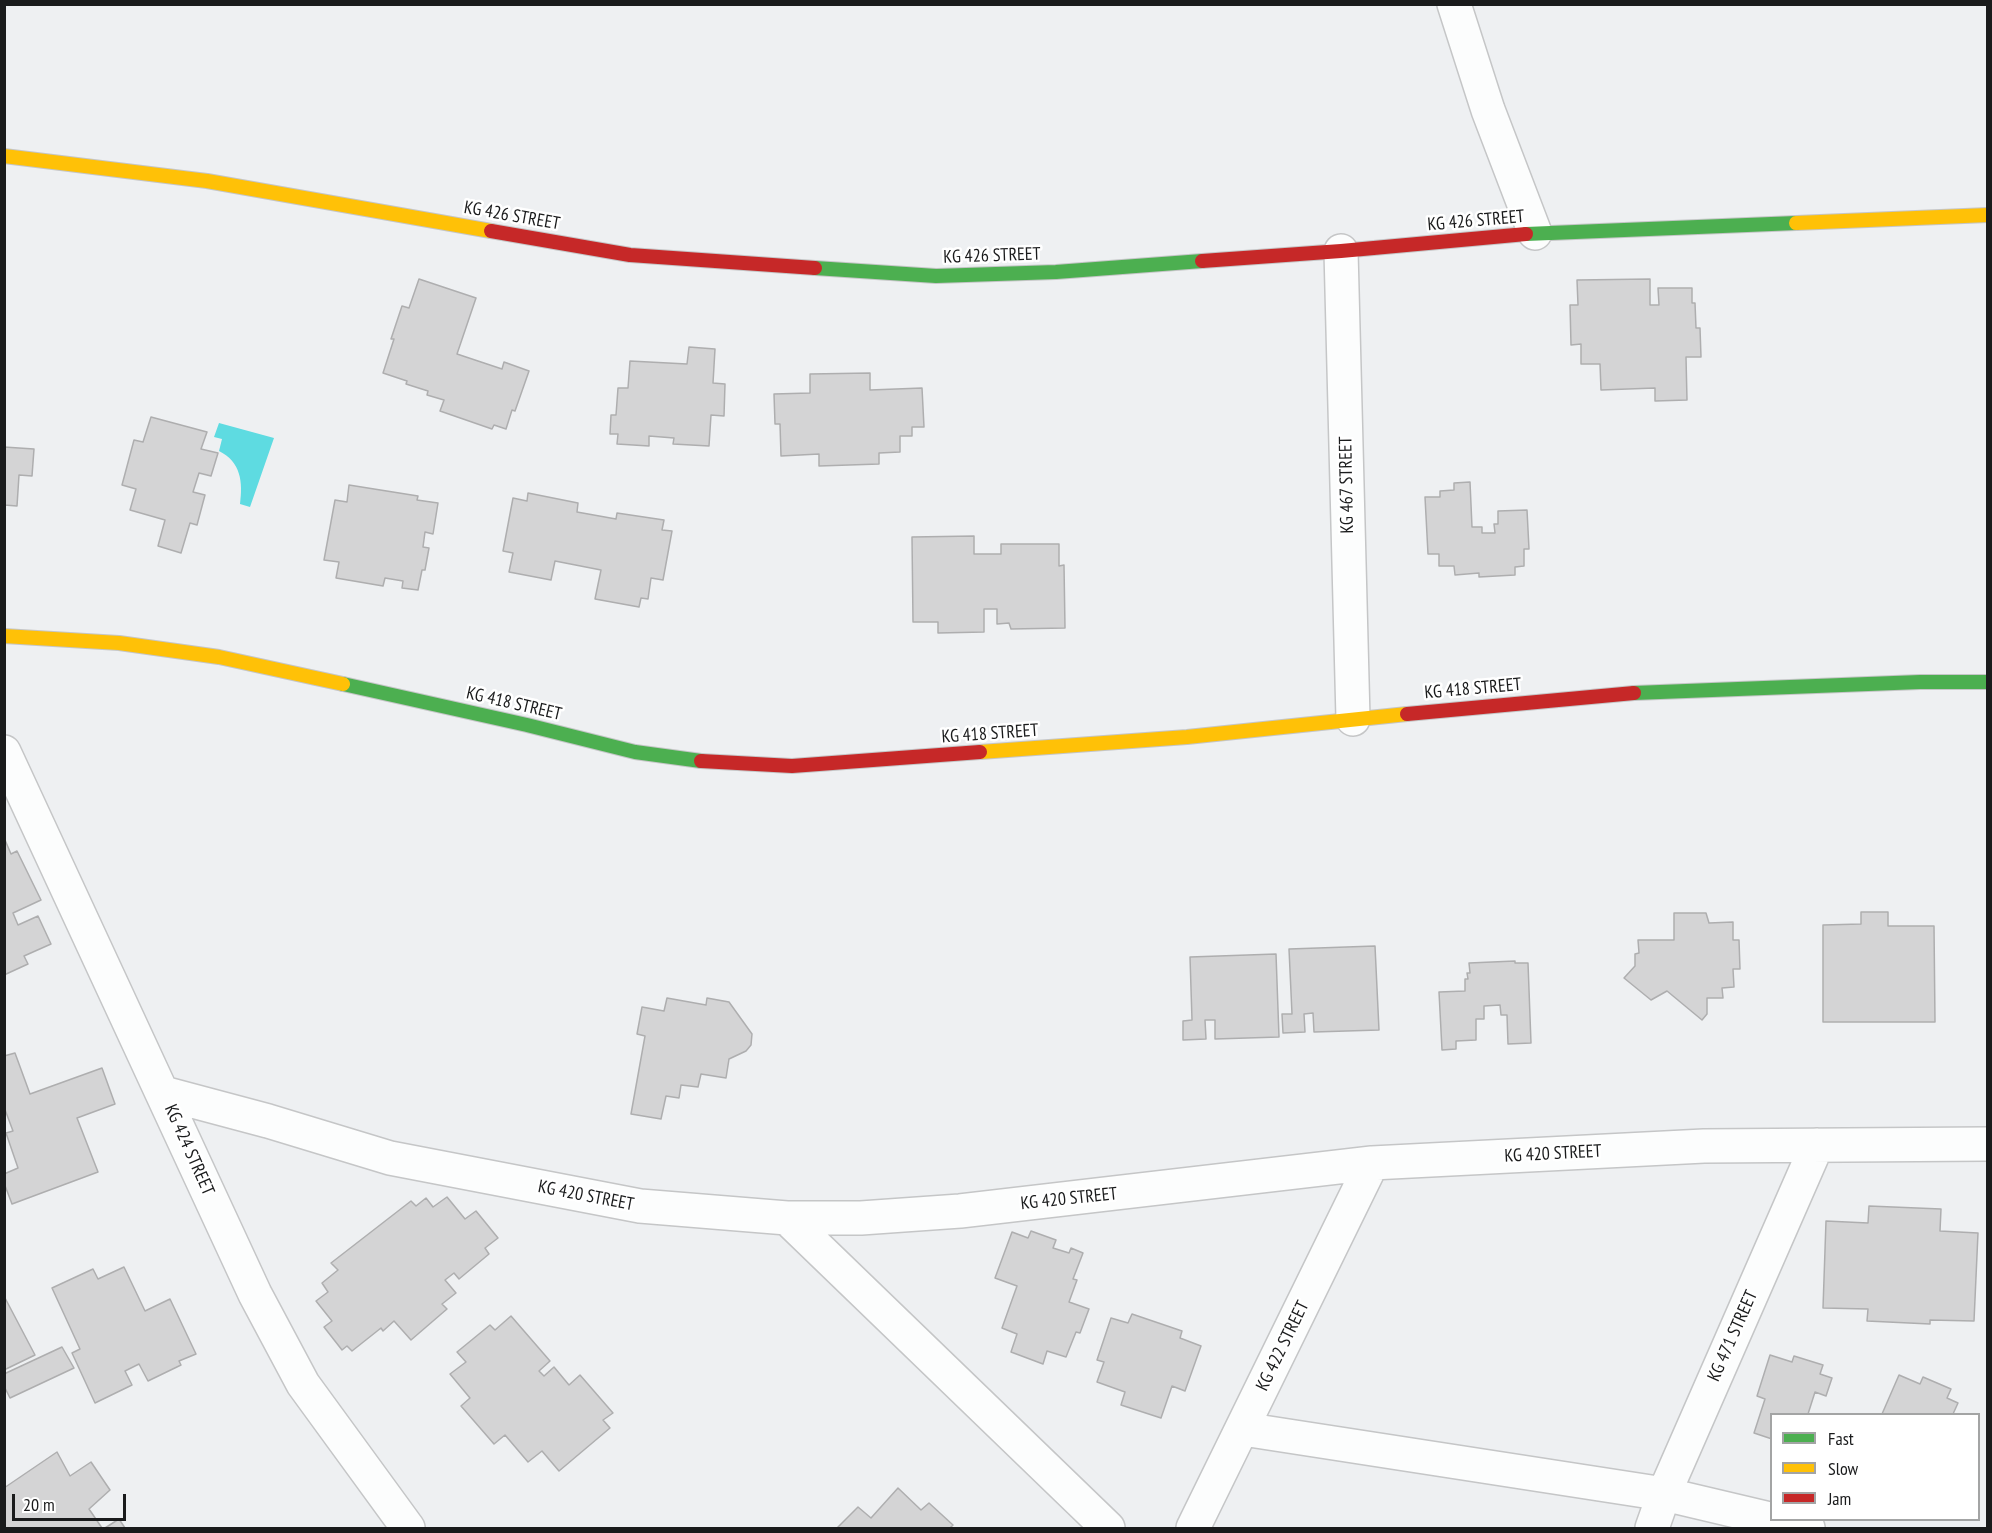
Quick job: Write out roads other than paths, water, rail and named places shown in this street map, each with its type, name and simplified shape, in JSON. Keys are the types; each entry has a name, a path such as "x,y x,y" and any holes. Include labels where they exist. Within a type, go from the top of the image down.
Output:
{"street":[{"path":"1454,4 1488,110 1535,233"},
{"name":"KG 426 STREET","path":"4,156 207,181 630,255 936,276 1056,272 1341,251 1535,233 1988,215"},
{"name":"KG 467 STREET","path":"1341,251 1353,719"},
{"name":"KG 418 STREET","path":"4,636 118,643 219,657 527,725 635,752 706,762 792,766 1187,737 1642,692 1908,682 1988,682"},
{"name":"KG 424 STREET","path":"4,752 255,1294 303,1384 397,1516 408,1528"},
{"name":"KG 420 STREET","path":"164,1094 268,1121 390,1158 640,1206 787,1218 861,1218 960,1211 1372,1163 1704,1146 1988,1144"},
{"name":"KG 471 STREET","path":"1652,1528 1664,1494 1817,1145"},
{"name":"KG 422 STREET","path":"1193,1528 1372,1163"},
{"path":"787,1218 1108,1528"},
{"path":"1243,1429 1664,1494 1770,1519"},
{"path":"1778,1521 1808,1528"}],"water":[{"path":"219,423 274,438 250,507 240,504 239,473 232,461 219,451 222,439 214,437"}]}
